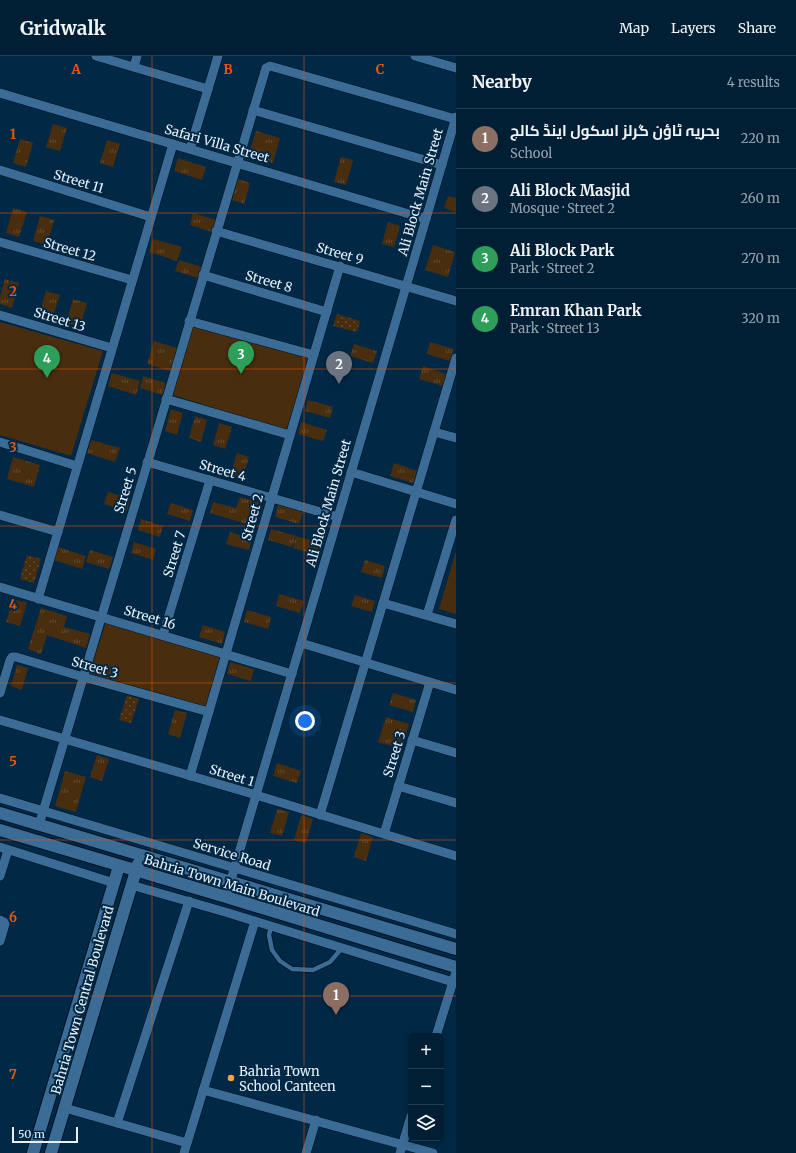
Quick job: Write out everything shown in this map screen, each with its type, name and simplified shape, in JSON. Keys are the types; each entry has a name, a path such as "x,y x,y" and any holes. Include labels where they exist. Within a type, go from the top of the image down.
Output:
{"main road":[{"name":"Bahria Town Main Boulevard","path":"0,813 456,949"},
{"name":"Bahria Town Main Boulevard","path":"0,830 456,967"},
{"name":"Bahria Town Central Boulevard","path":"51,1153 130,885 141,855"},
{"path":"100,931 104,929 119,881 149,861 156,860"},
{"name":"Bahria Town Central Boulevard","path":"33,1153 119,866"}],"street":[{"path":"96,56 208,89"},
{"path":"134,67 137,56"},
{"path":"190,149 218,56"},
{"path":"415,56 456,68"},
{"name":"Street 5","path":"38,824 266,68 270,66 456,118"},
{"name":"Safari Villa Street","path":"0,93 426,218"},
{"path":"253,110 442,165"},
{"name":"Ali Block Main Street","path":"226,897 426,218 442,165 454,134 456,118"},
{"path":"38,599 173,144"},
{"name":"Street 11","path":"0,170 151,218"},
{"name":"Street 9","path":"216,231 456,301"},
{"name":"Street 12","path":"0,242 132,280"},
{"name":"Street 2","path":"190,776 340,266"},
{"name":"Street 8","path":"203,275 327,312"},
{"name":"Street 13","path":"0,315 112,348"},
{"path":"189,321 314,355"},
{"path":"320,815 454,369 456,358"},
{"path":"166,399 290,435"},
{"path":"434,432 456,438"},
{"path":"0,442 77,466"},
{"name":"Street 4","path":"147,462 338,516"},
{"path":"351,472 456,504"},
{"name":"Street 7","path":"164,635 210,480"},
{"path":"0,514 58,532"},
{"path":"428,615 456,520"},
{"name":"Street 16","path":"0,587 292,674"},
{"path":"384,603 456,624"},
{"path":"301,643 456,690"},
{"name":"Street 3","path":"0,693 12,657 16,657 209,712"},
{"name":"Street 3","path":"384,834 430,682"},
{"name":"Street 1","path":"0,720 256,795 456,856"},
{"path":"412,740 456,753"},
{"path":"398,786 456,803"},
{"name":"Service Road","path":"0,798 455,932"},
{"path":"0,876 4,849 114,883"},
{"path":"130,885 255,921 454,982"},
{"path":"117,1123 188,901"},
{"path":"0,920 5,924 0,941"},
{"path":"184,1153 255,921"},
{"path":"437,1033 456,972"},
{"path":"203,1090 316,1120 401,1149 433,1153"},
{"path":"65,1108 187,1143"},
{"path":"306,1153 316,1120"},
{"path":"401,1149 408,1126"}],"lane":[{"path":"271,926 269,935 272,950 280,961 292,969 313,970 330,962 342,948"}],"green space":[{"path":"53,124 67,128 60,151 46,147"},
{"path":"256,131 280,138 273,163 248,156"},
{"path":"20,139 33,143 26,167 13,163"},
{"path":"107,140 120,144 113,167 100,163"},
{"path":"341,157 353,160 346,185 334,182"},
{"path":"178,158 206,167 202,180 174,171"},
{"path":"238,179 250,183 244,204 232,200"},
{"path":"448,196 456,198 456,212 444,208"},
{"path":"13,208 27,212 19,237 6,233"},
{"path":"193,213 216,220 212,232 190,225"},
{"path":"40,216 54,220 47,245 33,241"},
{"path":"388,222 400,226 394,247 382,244"},
{"path":"153,239 182,247 177,261 149,252"},
{"path":"433,245 455,252 448,277 425,270"},
{"path":"179,260 202,267 198,278 175,271"},
{"path":"5,279 19,283 12,308 0,304 0,297"},
{"path":"46,291 60,295 52,319 39,315"},
{"path":"73,299 87,303 80,327 66,323"},
{"path":"337,314 360,321 357,332 333,326"},
{"path":"0,322 103,351 71,456 0,435"},
{"path":"193,326 309,358 286,431 173,395"},
{"path":"154,341 177,348 170,371 147,364"},
{"path":"430,342 454,349 450,361 427,354"},
{"path":"354,344 377,351 373,363 350,356"},
{"path":"423,366 446,374 443,386 419,379"},
{"path":"112,373 140,381 136,395 108,386"},
{"path":"143,376 166,383 162,395 140,388"},
{"path":"308,400 333,407 330,418 305,411"},
{"path":"171,409 183,413 177,435 165,431"},
{"path":"195,416 207,420 201,442 189,438"},
{"path":"301,422 327,430 323,441 298,434"},
{"path":"219,423 232,427 225,449 213,445"},
{"path":"91,440 120,448 115,462 87,453"},
{"path":"237,453 249,457 242,480 230,476"},
{"path":"13,457 40,465 34,487 7,479"},
{"path":"394,463 417,471 413,483 390,476"},
{"path":"108,492 130,499 127,511 104,504"},
{"path":"240,497 262,503 256,527 210,513 213,502 236,508"},
{"path":"171,503 193,510 190,521 167,514"},
{"path":"278,505 303,512 299,524 275,517"},
{"path":"141,519 163,526 160,537 138,530"},
{"path":"271,529 296,536 292,547 268,540"},
{"path":"230,532 252,538 249,550 226,544"},
{"path":"296,536 321,543 318,555 293,548"},
{"path":"134,542 156,549 153,560 131,553"},
{"path":"58,547 86,556 82,569 54,560"},
{"path":"90,550 113,557 109,569 86,562"},
{"path":"456,551 456,614 439,609"},
{"path":"27,555 41,559 34,583 20,579"},
{"path":"365,560 385,566 382,578 361,572"},
{"path":"279,594 304,601 300,613 276,606"},
{"path":"355,595 375,601 372,612 351,606"},
{"path":"13,599 27,603 20,626 6,622"},
{"path":"41,608 67,616 64,627 90,634 86,648 47,635 41,654 28,649"},
{"path":"247,610 271,617 268,629 244,622"},
{"path":"106,622 220,656 205,708 89,675"},
{"path":"203,625 225,632 222,644 199,637"},
{"path":"230,662 254,669 251,681 227,674"},
{"path":"17,665 28,668 22,690 11,686"},
{"path":"393,693 416,700 413,712 389,705"},
{"path":"127,695 139,699 131,723 119,720"},
{"path":"175,710 187,713 180,738 168,734"},
{"path":"386,717 409,724 402,749 378,742"},
{"path":"97,755 109,759 102,781 90,777"},
{"path":"277,763 301,771 297,783 273,776"},
{"path":"65,771 86,777 76,812 55,806"},
{"path":"277,809 289,812 282,836 270,833"},
{"path":"301,815 313,819 306,843 294,840"},
{"path":"361,833 373,837 366,861 354,857"}],"place":[{"name":"Ali Block Park","path":"241,374"},
{"name":"Emran Khan Park","path":"47,378"},
{"name":"Ali Block Masjid","path":"339,384"},
{"name":"بحریہ ٹاؤن گرلز اسکول اینڈ کالج","path":"336,1015"},
{"name":"Bahria Town School Canteen","path":"231,1078"}]}
